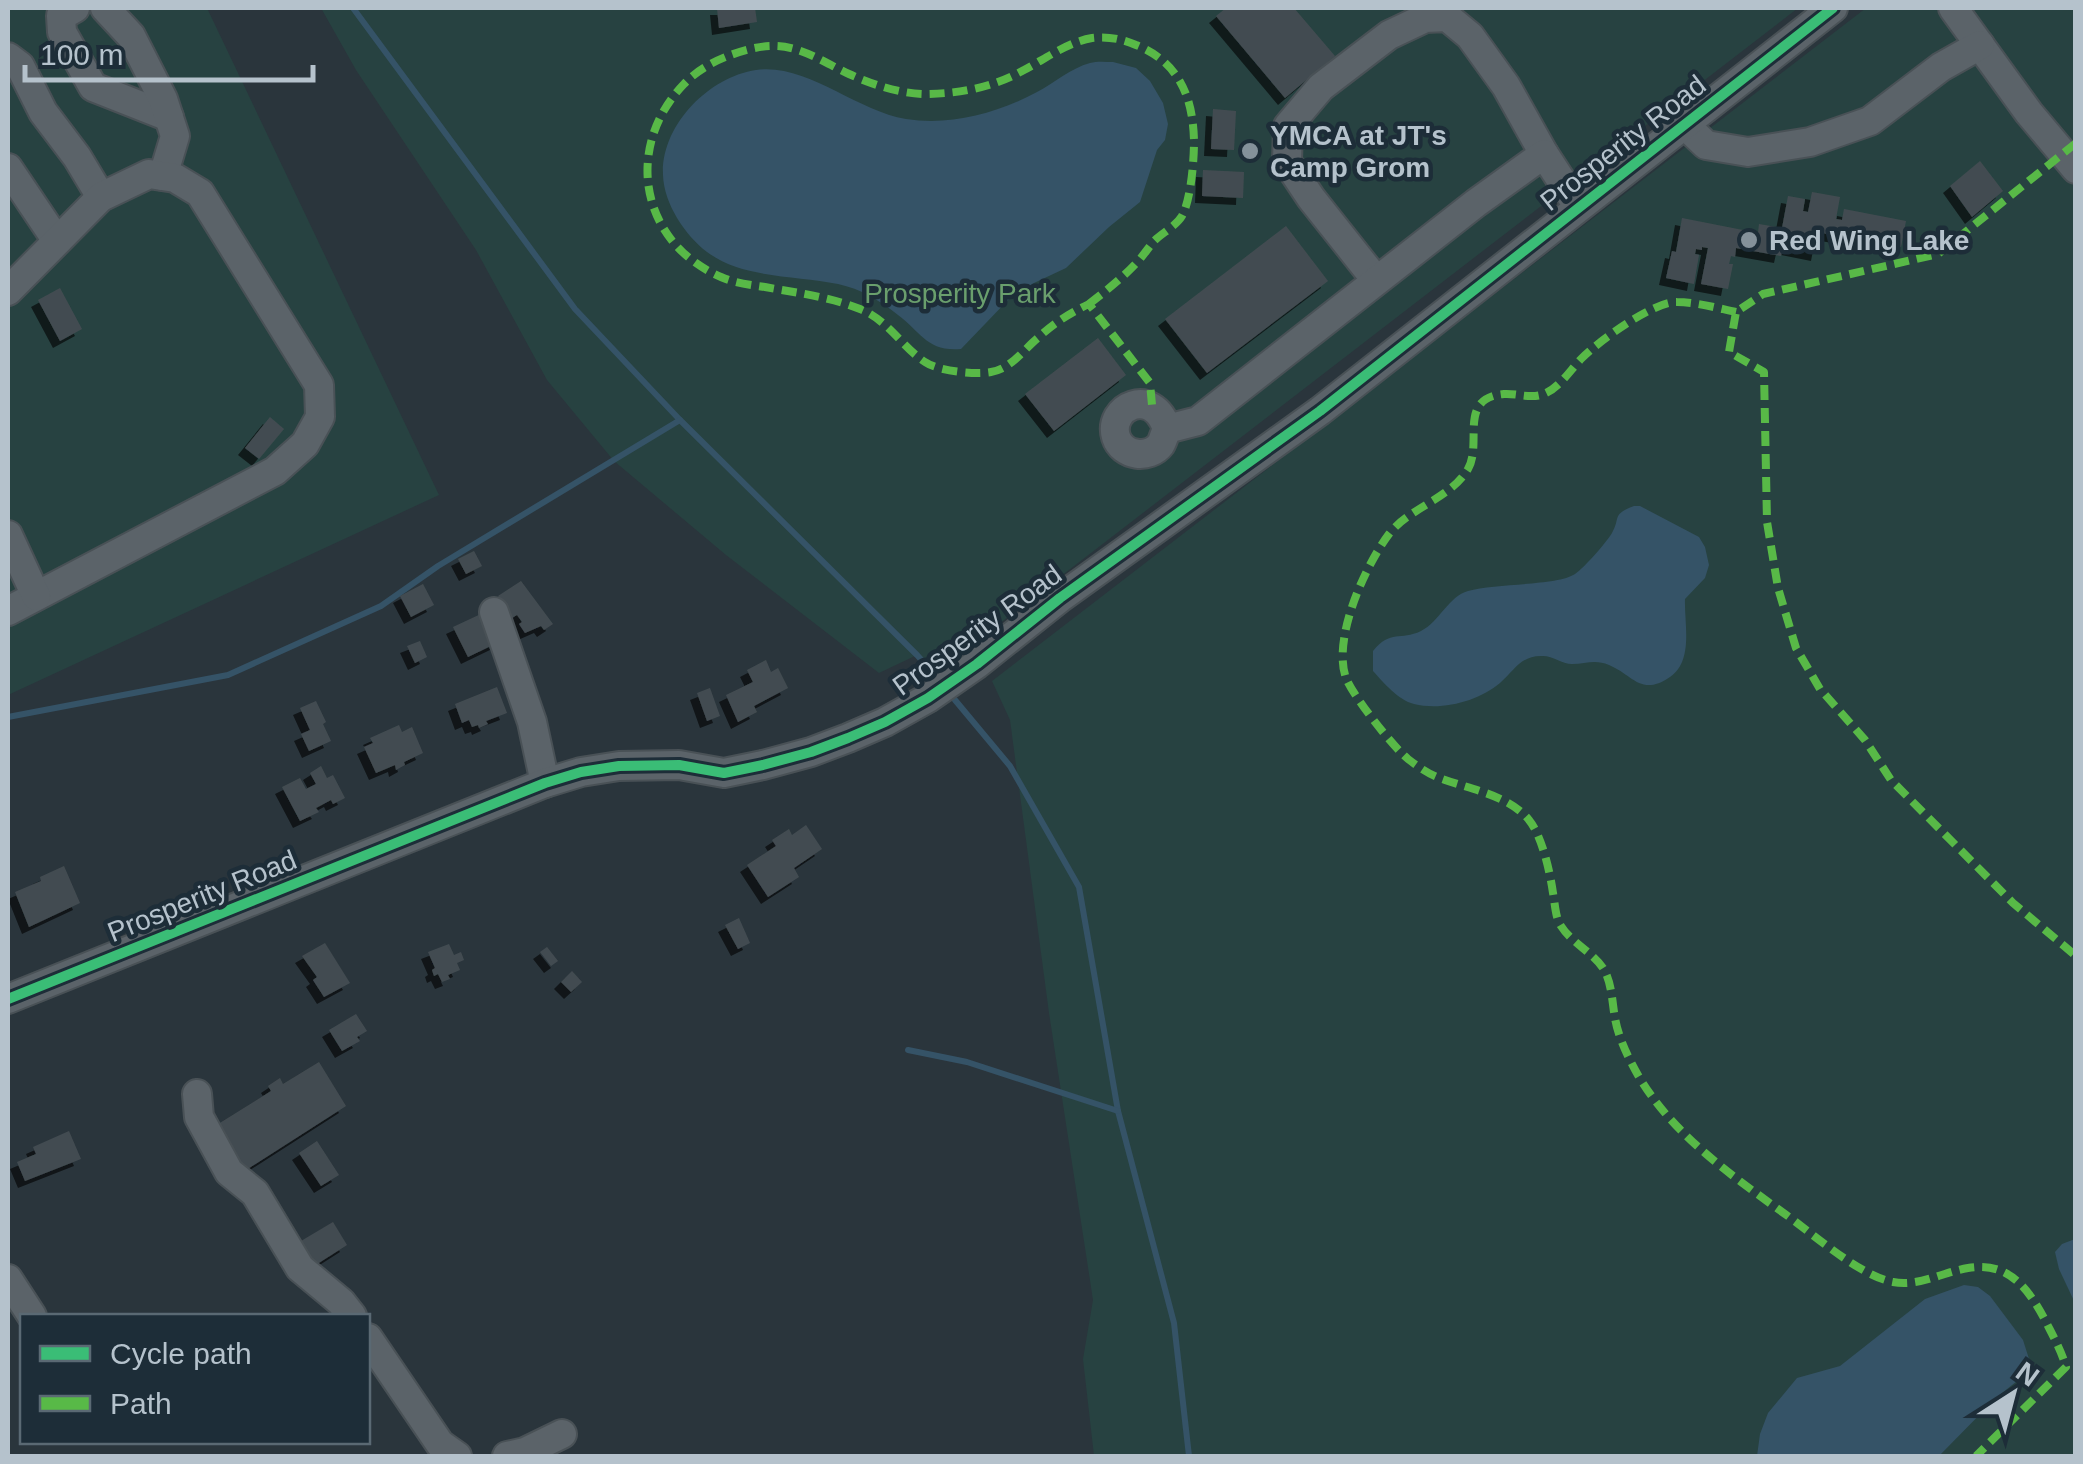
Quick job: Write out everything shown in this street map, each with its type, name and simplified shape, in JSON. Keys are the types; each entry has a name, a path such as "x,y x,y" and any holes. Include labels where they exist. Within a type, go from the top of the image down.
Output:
{"street":[{"path":"76,8 61,16 62,32 94,87 169,117"},
{"path":"105,8 131,36 163,99 175,136 163,176"},
{"name":"Prosperity Road","path":"8,999 545,783 619,766 679,766 724,772 763,765 848,738 928,698 1320,410 1833,8"},
{"path":"1953,8 2028,112 2076,169"},
{"path":"1376,280 1287,162 1288,126 1321,87 1390,35 1425,18 1447,17 1470,36 1506,86 1578,206"},
{"path":"1684,124 1706,145 1748,152 1810,142 1870,121 1940,67 1980,46"},
{"path":"8,57 20,66 44,112 101,196"},
{"path":"1167,429 1198,421 1476,202 1544,154"},
{"path":"8,168 57,241"},
{"path":"8,291 101,196 149,174 176,178 200,194 319,385 320,417 305,444 274,471 8,611"},
{"path":"8,535 36,596"},
{"path":"494,612 532,722 545,783"},
{"path":"197,1094 199,1117 229,1172 256,1192 300,1268 350,1314"},
{"path":"8,1279 31,1314"},
{"path":"370,1341 440,1444 457,1456"},
{"path":"507,1456 562,1434"}],"green space":[{"path":"8,8 207,8 439,495 8,695"},
{"name":"Prosperity Park","path":"321,8 1798,8 934,674 917,655 879,673 726,555 614,461 547,380 476,250 356,70"},
{"path":"1866,8 2075,8 2075,1456 1094,1456 1083,1359 1093,1300 1010,720 992,681"}],"water":[{"path":"1113,62 1136,68 1150,81 1163,103 1168,124 1140,202 1066,268 1009,299 961,349 932,344 884,305 854,289 753,272 721,261 691,237 667,197 664,156 679,122 705,93 738,74 775,70 794,74 887,114 940,121 990,112 1037,92 1083,65"},
{"path":"1634,506 1699,537 1709,565 1705,578 1685,599 1685,652 1670,677 1644,685 1604,663 1568,664 1535,656 1482,695 1460,703 1425,706 1402,699 1373,671 1373,651 1379,644 1421,631 1461,594 1480,588 1554,581 1575,574 1609,538 1619,514"},
{"path":"2076,1239 2075,1303 2055,1252 2062,1244"},
{"path":"1964,1285 1978,1287 1990,1296 2023,1340 2030,1362 2026,1374 1997,1397 1939,1456 1757,1456 1768,1413 1797,1378 1840,1366 1925,1299"}],"building":[{"path":"717,8 755,8 757,22 719,28"},
{"path":"1226,8 1294,8 1335,56 1285,98 1216,16"},
{"path":"1213,109 1236,111 1234,150 1211,149"},
{"path":"1980,161 2003,191 1972,217 1950,186"},
{"path":"1203,170 1244,172 1243,198 1202,196"},
{"name":"Red Wing Lake","path":"1812,192 1840,197 1836,219 1842,220 1844,209 1906,221 1901,247 1822,233 1818,254 1783,247 1781,256 1736,248 1729,264 1733,264 1728,289 1701,284 1708,248 1702,247 1696,249 1695,254 1699,255 1694,284 1666,278 1682,218 1758,233 1759,224 1782,228 1788,196 1805,199 1803,211 1808,212"},
{"path":"1286,226 1328,281 1207,373 1165,319"},
{"path":"60,288 82,329 60,341 38,300"},
{"path":"1098,338 1126,375 1054,431 1025,394"},
{"path":"270,417 284,429 259,459 245,448"},
{"path":"474,551 482,566 466,574 458,559"},
{"path":"521,581 553,624 544,630 541,626 525,633 517,615 512,618 498,596"},
{"path":"423,584 434,605 411,617 400,596"},
{"path":"483,613 497,643 468,657 453,627"},
{"path":"420,641 427,657 415,663 407,646"},
{"path":"766,660 771,672 778,668 788,688 754,706 757,712 738,722 726,695 753,682 747,670"},
{"path":"497,687 507,713 479,728 472,727 469,720 462,723 455,704"},
{"path":"710,688 720,716 707,721 697,693"},
{"path":"316,701 331,741 309,751 301,734 310,730 300,708"},
{"path":"399,725 402,732 412,727 423,753 396,770 395,765 376,773 364,747 373,743 370,738"},
{"path":"321,766 327,778 333,775 345,798 333,804 331,800 316,808 319,812 300,821 282,787 300,778 306,789 316,784 310,773"},
{"path":"806,825 822,849 794,868 799,877 768,897 747,865 776,846 772,840 789,829 792,835"},
{"path":"64,866 80,903 29,927 15,892"},
{"path":"739,918 750,943 738,949 725,925"},
{"path":"325,943 350,983 324,997 313,980 317,977 302,956"},
{"path":"449,944 454,955 461,952 464,960 457,963 460,970 442,982 438,974 434,976 428,952"},
{"path":"547,947 558,961 551,966 540,952"},
{"path":"572,971 582,982 571,992 561,982"},
{"path":"356,1014 367,1031 357,1037 360,1041 342,1051 329,1030"},
{"path":"319,1062 346,1106 243,1172 215,1126 271,1091 268,1086 280,1078 283,1084"},
{"path":"69,1131 81,1159 25,1181 17,1162 36,1154 33,1147"},
{"path":"317,1141 339,1175 321,1186 299,1153"},
{"path":"333,1222 347,1245 311,1268 296,1244"}],"waterway":[{"path":"353,8 575,309 934,674"},
{"path":"8,717 228,675 381,606 438,566 680,420"},
{"path":"955,700 1010,766 1079,887 1118,1111 1174,1323 1189,1456"},
{"path":"908,1050 967,1062 1118,1111"}],"marked path":[{"path":"1089,304 1179,220 1190,190 1194,141 1187,96 1163,61 1131,43 1104,37 1083,40 987,86 922,94 875,84 792,48 755,48 722,58 693,75 665,109 653,135 649,191 657,217 672,241 693,261 721,277 860,309 879,320 925,362 967,373 1005,367 1050,327 1089,304 1150,383 1152,405"},
{"path":"2076,143 1938,254 1763,294 1736,312 1729,352 1764,372 1767,522 1778,588 1796,648 1820,689 1865,740 1891,780 2013,903 2076,956"},
{"path":"1736,312 1692,303 1667,303 1613,333 1546,393 1504,394 1481,404 1476,413 1468,469 1451,488 1389,534 1361,583 1343,644 1346,678 1374,721 1408,759 1437,777 1499,798 1529,820 1545,855 1559,922 1603,968 1617,1028 1629,1058 1658,1105 1696,1145 1866,1272 1903,1283 1982,1267 2005,1273 2024,1288 2045,1320 2066,1367 1976,1456"}],"cycle path":[{"path":"8,999 545,783 619,766 679,765 724,773 811,752 885,722 977,664 1060,598 1320,411 1833,8"}],"place":[{"name":"YMCA at JT's Camp Grom","path":"1250,151"},
{"name":"Red Wing Lake","path":"1749,240"}]}
